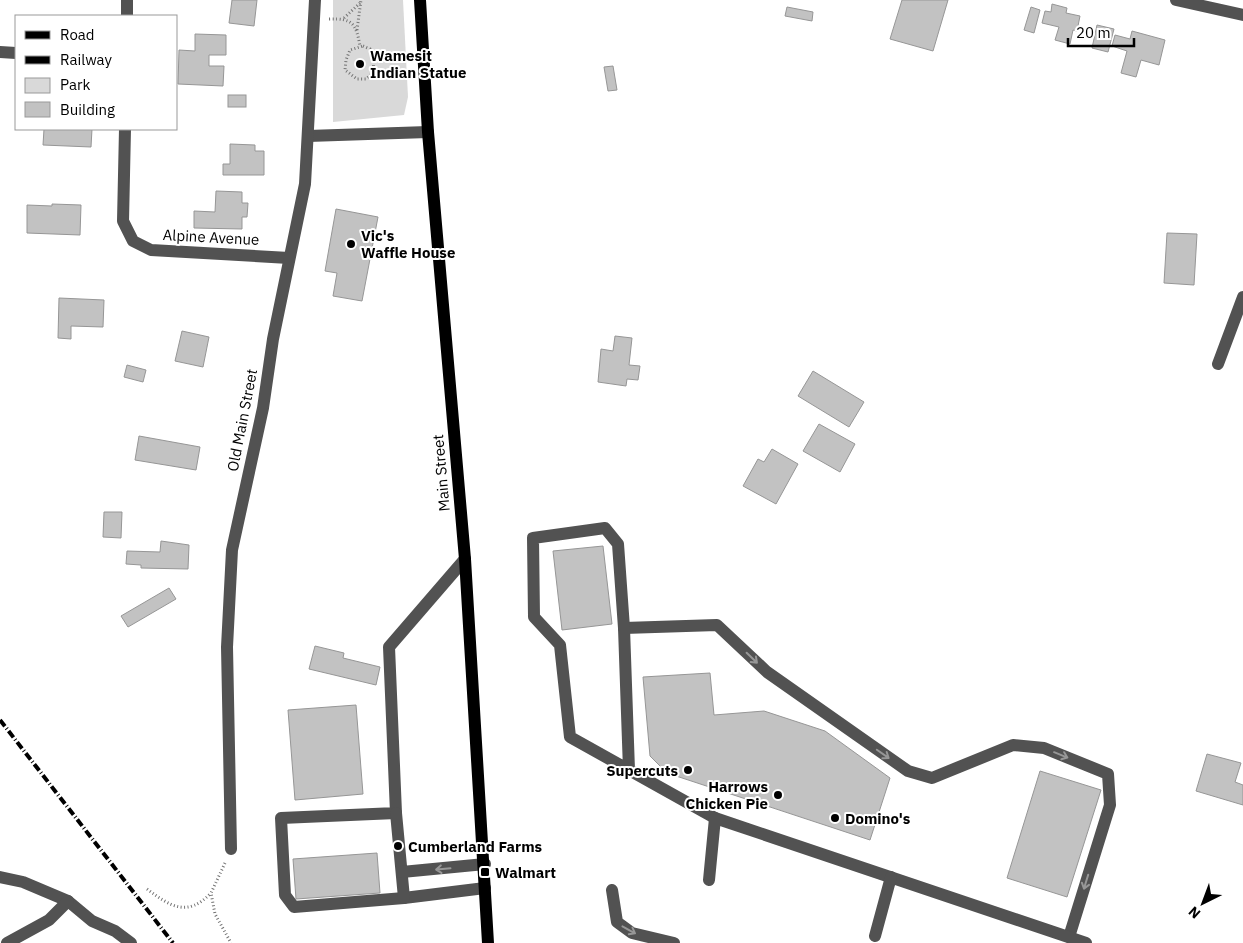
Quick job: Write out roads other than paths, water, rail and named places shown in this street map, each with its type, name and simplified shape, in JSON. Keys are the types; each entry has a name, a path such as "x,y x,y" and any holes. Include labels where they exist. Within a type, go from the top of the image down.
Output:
{"main road":[{"name":"Main Street","path":"420,0 428,132 465,559 488,943"}],"street":[{"path":"127,0 127,15"},
{"name":"Old Main Street","path":"231,849 227,647 232,550 263,408 273,339 305,184 315,0"},
{"path":"1176,0 1243,14"},
{"path":"0,52 15,53"},
{"name":"Alpine Avenue","path":"124,130 124,221 133,241 151,250 289,258"},
{"path":"308,136 428,132"},
{"path":"1218,364 1243,296"},
{"path":"629,770 624,628 618,544 605,528 533,538 534,617 560,645 570,737 629,770 715,818 1086,943"},
{"path":"404,898 396,813 389,647 465,559"},
{"path":"624,628 717,625 766,672 908,771 932,778 1013,744 1044,748 1108,774 1110,805 1069,937"},
{"path":"396,813 281,818 285,895 294,907 404,898 485,888"},
{"path":"709,880 715,818"},
{"path":"402,872 484,864"},
{"path":"0,877 22,882 68,901 92,921 115,931 131,943"},
{"path":"875,936 891,877"},
{"path":"612,890 617,922 632,933 674,943"},
{"path":"7,943 49,920 68,901"}],"railway":[{"path":"0,720 173,943"}],"place":[{"name":"Wamesit Indian Statue","path":"360,64"},
{"name":"Vic's Waffle House","path":"351,244"},
{"name":"Supercuts","path":"688,770"},
{"name":"Harrows Chicken Pie","path":"778,795"},
{"name":"Domino's","path":"835,818"},
{"name":"Cumberland Farms","path":"398,846"},
{"name":"Walmart","path":"485,872"}]}
